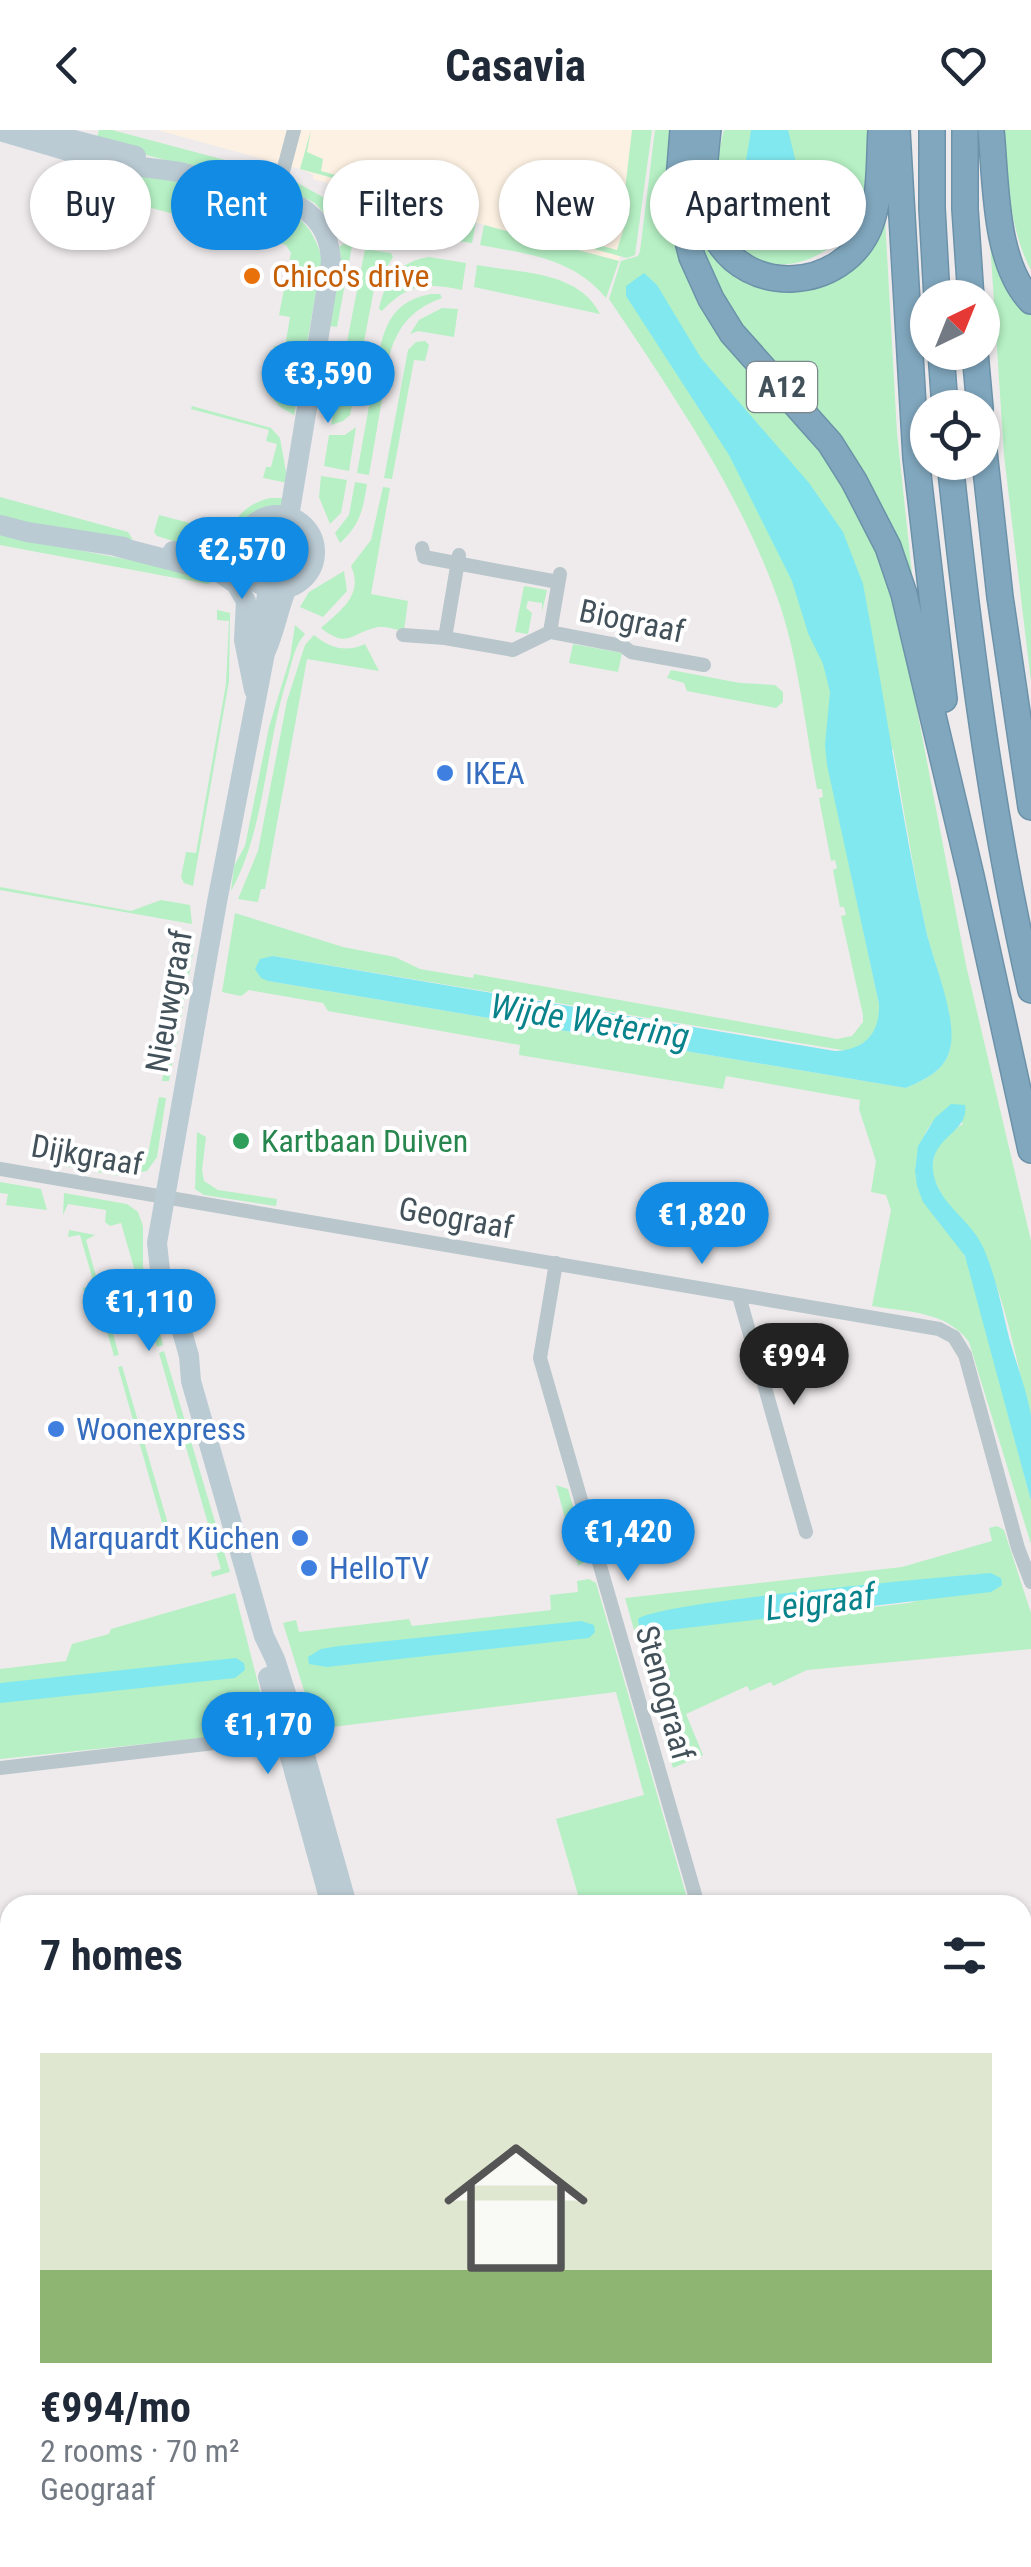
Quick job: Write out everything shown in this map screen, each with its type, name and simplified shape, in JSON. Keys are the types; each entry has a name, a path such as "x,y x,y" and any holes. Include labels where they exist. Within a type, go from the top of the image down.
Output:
{"highway":[{"name":"A12","path":"683,130 680,180 684,222 692,257 711,300 732,333 830,443 888,546 904,594 971,876 1031,1150"},
{"path":"708,130 706,200 716,238 726,253 756,273 794,280 830,271 859,246 875,206 882,130"},
{"name":"A12","path":"897,130 916,458 939,667 971,876"},
{"path":"932,130 937,280"},
{"path":"965,130 971,280"},
{"path":"992,130 1008,258 1012,272 1031,301"},
{"path":"952,480 973,675 1002,861 1031,990"},
{"path":"987,480 1031,806"}],"street":[{"path":"36,130 68,134 171,167"},
{"path":"286,160 294,130"},
{"path":"0,131 105,162 171,171"},
{"path":"290,517 331,251 327,236 313,215 303,210"},
{"path":"279,515 290,517 309,532 315,552 310,571 304,578 278,588 252,579 240,554 245,534 259,520 279,515"},
{"name":"Nieuwgraaf","path":"0,525 114,546 220,572 236,584 246,601 244,640 256,701"},
{"name":"Nieuwgraaf","path":"114,546 240,554"},
{"name":"Biograaf","path":"422,548 424,556 559,578 550,632"},
{"path":"445,638 458,559"},
{"name":"Nieuwgraaf","path":"278,588 262,628 264,654 216,902 158,1255 170,1311 186,1342 191,1381 264,1636 275,1658 330,1895"},
{"name":"Biograaf","path":"403,635 513,650 550,632 704,665"},
{"name":"Dijkgraaf","path":"0,1168 165,1196"},
{"name":"Geograaf","path":"165,1196 939,1328 954,1338 965,1355 1031,1582"},
{"name":"Stenograaf","path":"556,1263 540,1358 695,1895"},
{"path":"739,1296 806,1532"},
{"path":"0,1768 290,1735"},
{"name":"Nieuwgraaf","path":"290,1735 344,1895"}],"shaded area":[{"path":"157,130 643,130 630,201 630,160 499,160 499,229 479,223 479,160 323,160 323,182 303,170 303,160 267,160"},
{"path":"578,250 621,250 619,261"}],"green space":[{"path":"99,130 112,130 225,160 171,162 96,142"},
{"path":"311,130 307,152 323,159 323,175 303,170"},
{"path":"632,130 652,130 635,255 627,258 597,250 630,250"},
{"path":"655,130 675,130 676,160 651,160"},
{"path":"724,130 868,130 866,176 866,160 718,160"},
{"path":"1004,130 1031,130 1031,270 1014,220"},
{"path":"650,170 650,250 680,250 692,291 709,319 834,469 864,522 888,579 966,965 1031,1241 1031,1417 992,1274 942,1195 933,1173 940,1144 963,1124 948,1109 934,1121 922,1140 917,1183 922,1198 952,1236 969,1266 1031,1501 1031,1544 969,1342 938,1319 872,1306 891,1210 886,1195 871,1192 876,1161 859,1109 860,1100 726,1076 723,1089 519,1055 520,1045 328,1011 323,1003 249,990 241,996 222,992 235,913 343,947 395,957 420,969 473,978 474,974 837,1039 852,1036 863,1022 841,916 846,915 844,907 840,907 833,870 837,868 835,860 831,861 819,798 823,797 822,789 817,789 782,610 720,474 609,299 621,261 638,256","holes":["893,749 921,907 947,1006 950,1049 939,1069 906,1088 268,981 273,956 848,1051 873,1034 879,1004 829,770"]},
{"path":"151,173 171,178 171,213 151,208"},
{"path":"303,186 323,197 323,212 303,197"},
{"path":"987,195 1031,313 1031,682 1004,455 998,370 1000,280 993,280"},
{"path":"884,200 897,433 917,621 896,550 708,278 700,250 715,250 822,280 845,250 866,250 866,223"},
{"path":"303,223 317,243 322,259 294,415 267,392 269,380 274,380 275,372 270,371 274,346 285,347 290,317 279,315 289,250 303,250"},
{"path":"484,225 499,229 499,249 480,245"},
{"path":"340,250 351,250 337,327 329,326"},
{"path":"365,250 391,253 393,257 374,289 350,415 331,425"},
{"path":"506,250 578,250 619,261 606,298 579,274 532,255"},
{"path":"742,250 825,250 793,263 757,260"},
{"path":"429,257 466,263 462,290 419,287 401,295 382,311 379,309 395,274 410,263"},
{"path":"477,265 563,282 578,289 600,314 474,287"},
{"path":"440,294 442,298 406,321 388,360 381,360 381,345 393,315 408,302"},
{"path":"442,308 458,309 454,337 418,331 410,334 419,320"},
{"path":"416,342 429,345 425,361 414,360 392,479 384,478 408,350"},
{"path":"383,370 386,376 369,475 357,473 375,373"},
{"path":"192,406 271,428 280,438 288,483 263,478 266,467 271,467 277,444 266,441 269,430 191,409"},
{"path":"356,427 349,471 324,466 329,435 345,435"},
{"path":"321,476 347,480 341,513 330,524 319,497"},
{"path":"355,482 367,484 364,502 356,523 340,543 335,533 349,515"},
{"path":"383,487 390,488 371,594 408,601 404,631 378,627 350,638 338,638 321,628 352,594 355,585 351,566 371,540"},
{"path":"0,497 128,532 133,540 0,520"},
{"path":"270,498 286,498 282,509 257,515 246,525 236,550 225,550 239,516"},
{"path":"159,515 217,530 220,519 227,521 219,549 196,548 157,536 154,532"},
{"path":"0,529 25,540 214,576 214,580 208,584 0,545"},
{"path":"277,531 290,537 296,550 290,563 277,569 264,563 258,550 264,537"},
{"path":"344,571 347,591 323,617 300,607 309,592"},
{"path":"524,586 547,590 542,612 542,603 528,601 526,608 532,613 528,634 515,632"},
{"path":"217,610 230,613 229,681 193,886 181,877 186,852 196,853 226,684 229,621 217,620"},
{"path":"295,625 305,634 294,654 280,703 251,841 231,891 234,866 245,846"},
{"path":"314,635 338,648 365,644 379,671 307,659 265,889 261,889 258,902 238,899 258,851 287,701 305,645"},
{"path":"573,644 622,653 618,672 569,663"},
{"path":"671,670 740,683 775,685 783,692 783,702 776,708 687,691 684,683 667,678"},
{"path":"0,890 131,911 161,900 190,905 192,924"},
{"path":"186,946 194,948 169,1081 162,1081"},
{"path":"159,1097 166,1098 157,1157 147,1171 120,1176 57,1165 57,1161 112,1171 136,1166 138,1153 148,1154"},
{"path":"197,1132 206,1137 204,1181 218,1190 277,1199 276,1206 204,1195 195,1189"},
{"path":"0,1182 41,1189 47,1210 6,1205 8,1194 0,1193"},
{"path":"64,1193 127,1204 138,1212 143,1226 143,1267 163,1345 157,1347 121,1223 110,1226 105,1222 106,1210 68,1204 63,1215"},
{"path":"69,1230 95,1235 86,1240 98,1283 109,1281 111,1288 101,1291 119,1355 114,1356 96,1292 85,1295 83,1288 94,1284 80,1235 68,1237"},
{"path":"164,1351 230,1572 212,1577 211,1572 221,1569 159,1353"},
{"path":"122,1366 168,1524 163,1526 118,1367"},
{"path":"556,1485 568,1489 587,1555 578,1566"},
{"path":"997,1526 1004,1530 1031,1613 1031,1649 807,1670 773,1686 771,1682 750,1691 747,1686 686,1714 703,1755 673,1768 625,1598 902,1567 992,1541 989,1528","holes":["979,1574 986,1579 909,1603 798,1616 794,1610 652,1632 641,1626 809,1593"]},
{"path":"589,1579 596,1583 686,1895 578,1895 556,1819 644,1795 616,1692 316,1729 283,1623 296,1620 299,1632 409,1619 412,1626 551,1610 550,1595 578,1592 577,1581"},
{"path":"235,1593 262,1699 260,1711 249,1724 231,1730 231,1735 0,1759 0,1669 66,1661 72,1644"}],"water":[{"path":"751,130 788,130 795,160 746,160"},
{"name":"Wijde Wetering","path":"644,273 657,285 701,358 809,483 843,532 863,584 917,887 951,1022 950,1049 944,1063 906,1088 268,981 255,969 260,959 273,956 835,1051 855,1047 873,1031 879,1004 827,765 830,692 823,664 808,633 792,581 729,455 626,296 626,286"},
{"path":"951,1104 965,1105 965,1115 936,1153 934,1176 942,1195 982,1245 995,1280 1031,1416 1031,1501 965,1256 923,1202 917,1186 918,1146 935,1118"},
{"name":"Leigraaf","path":"991,1573 1001,1578 1002,1585 991,1592 652,1632 639,1626 638,1619 657,1612 747,1598"},
{"path":"581,1621 594,1625 595,1632 589,1638 327,1667 309,1664 308,1657 321,1649 339,1646"},
{"path":"236,1658 244,1663 245,1670 235,1678 0,1703 0,1683"}],"place":[{"name":"Chico's drive","path":"252,276"},
{"name":"IKEA","path":"445,773"},
{"name":"Kartbaan Duiven","path":"241,1141"},
{"name":"Woonexpress","path":"56,1429"},
{"name":"Marquardt Küchen","path":"300,1538"},
{"name":"HelloTV","path":"309,1568"}]}
